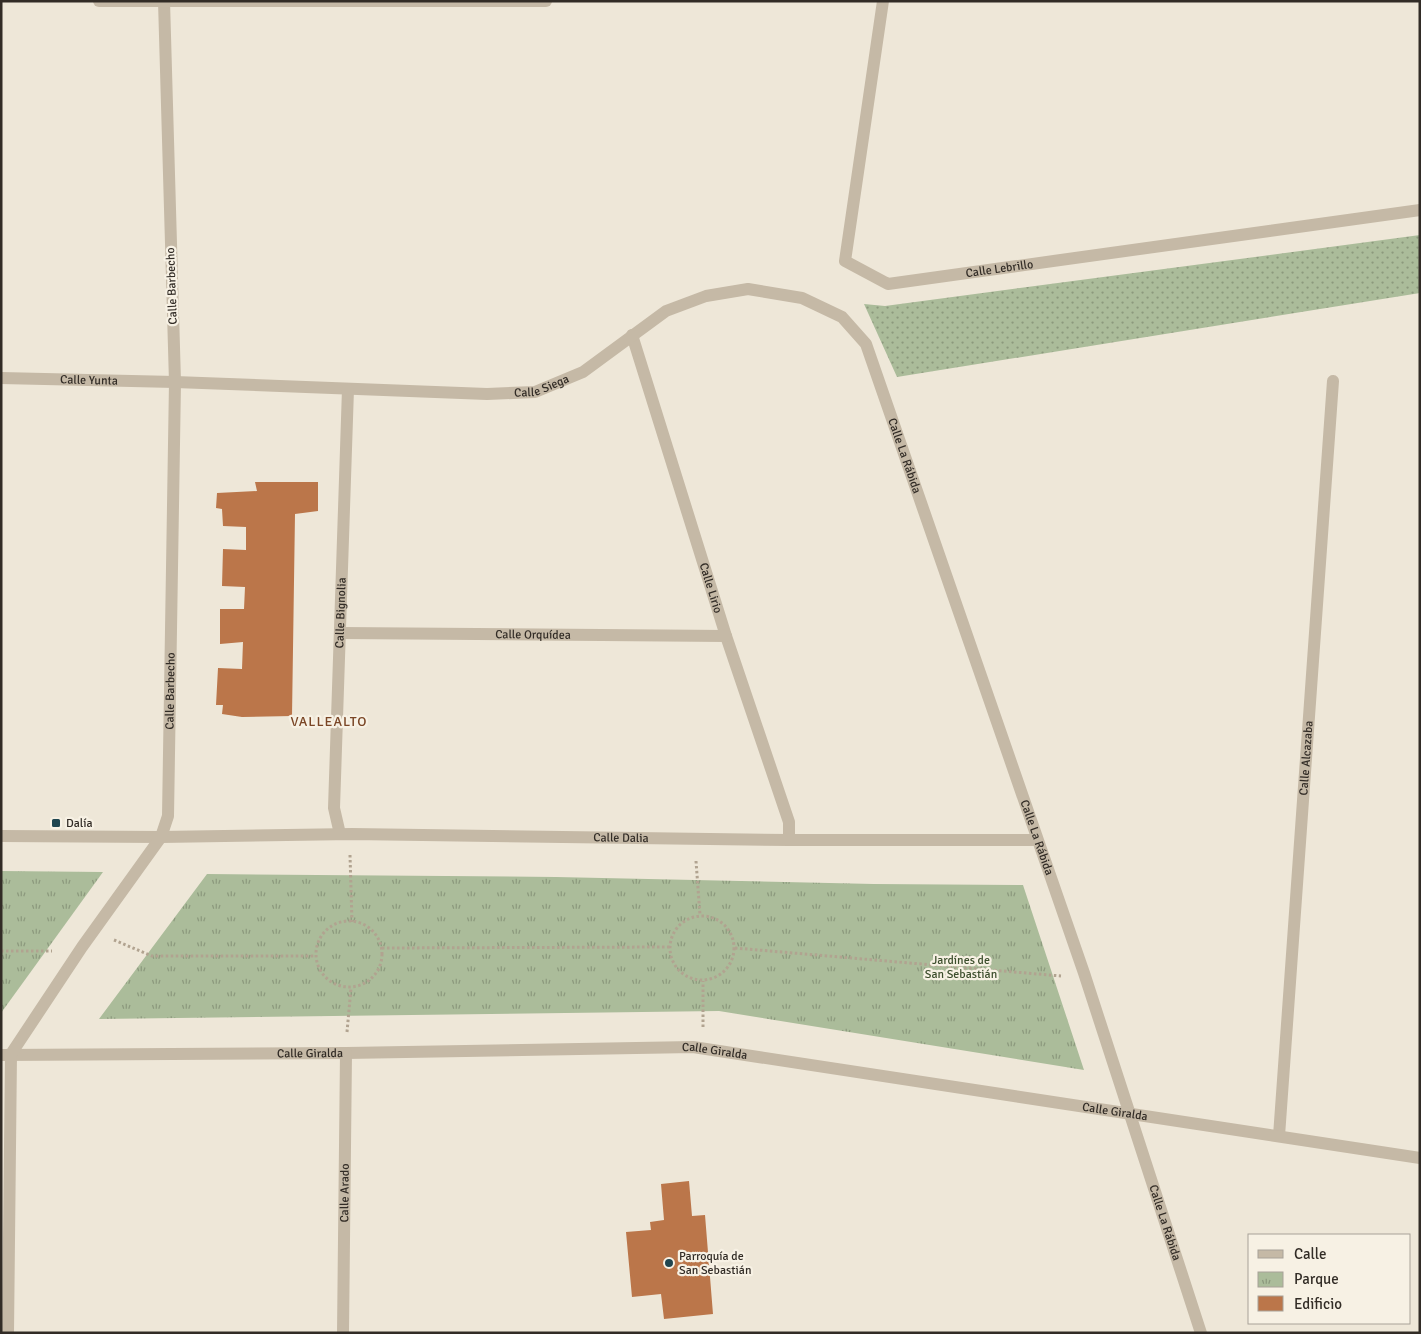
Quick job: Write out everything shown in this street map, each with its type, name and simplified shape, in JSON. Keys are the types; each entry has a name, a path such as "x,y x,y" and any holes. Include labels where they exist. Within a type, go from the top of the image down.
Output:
{"street":[{"path":"99,1 546,1"},
{"name":"Calle Lebrillo","path":"883,1 845,261 888,284 1420,210"},
{"name":"Calle Barbecho","path":"6,1054 162,838 168,816 175,382 164,2"},
{"name":"Calle Siega","path":"175,382 488,394 535,392 584,372 666,311 706,296 748,289 802,298 842,317 866,344"},
{"name":"Calle Lirio","path":"632,335 726,636 789,822 789,840"},
{"name":"Calle La Rábida","path":"866,344 1130,1112 1201,1333"},
{"name":"Calle Yunta","path":"1,378 175,382"},
{"name":"Calle Alcazaba","path":"1279,1136 1333,381"},
{"name":"Calle Bignolia","path":"340,834 334,808 348,389"},
{"name":"Calle Orquídea","path":"341,633 726,636"},
{"name":"Calle Dalia","path":"1,836 162,838 340,834 789,840 1037,840"},
{"name":"Calle Giralda","path":"6,1054 346,1053 702,1048 1130,1112 1420,1158"},
{"name":"Calle Arado","path":"343,1333 346,1053"},
{"path":"6,1054 8,1333"}],"path":[{"path":"340,834 350,855 352,922"},
{"path":"693,839 700,915"},
{"path":"700,915 714,918 724,923 730,931 734,948 730,965 722,974 703,981 692,979 679,971 672,961 670,947 673,934 679,924 688,918 700,915"},
{"path":"361,923 371,929 382,948 382,960 378,972 362,985 351,988 339,986 325,978 318,968 316,956 319,940 326,930 335,924 361,923"},
{"path":"1,951 63,951 115,940 152,956 316,956"},
{"path":"382,948 670,947"},
{"path":"734,948 1062,976"},
{"path":"702,1048 703,981"},
{"path":"346,1053 351,988"}],"green space":[{"path":"1420,235 1420,293 897,377 864,304 885,306"},
{"path":"1,871 103,872 1,1013"},
{"name":"Jardínes de San Sebastián","path":"207,874 556,877 874,884 1023,885 1084,1070 719,1011 99,1019"}],"building":[{"path":"255,482 318,482 318,511 295,514 292,716 242,717 222,714 223,705 216,705 218,668 242,669 243,642 220,644 220,609 244,609 245,587 222,586 223,549 246,550 246,527 223,526 222,509 216,508 217,493 257,491"},
{"name":"Parroquía de San Sebastián","path":"689,1181 692,1216 705,1215 713,1314 664,1319 661,1294 632,1297 626,1232 651,1230 650,1222 664,1220 661,1184"}],"place":[{"name":"Dalía","path":"56,823"},
{"name":"Parroquía de San Sebastián","path":"669,1263"}],"district":[{"name":"VALLEALTO","path":"329,721"}]}
